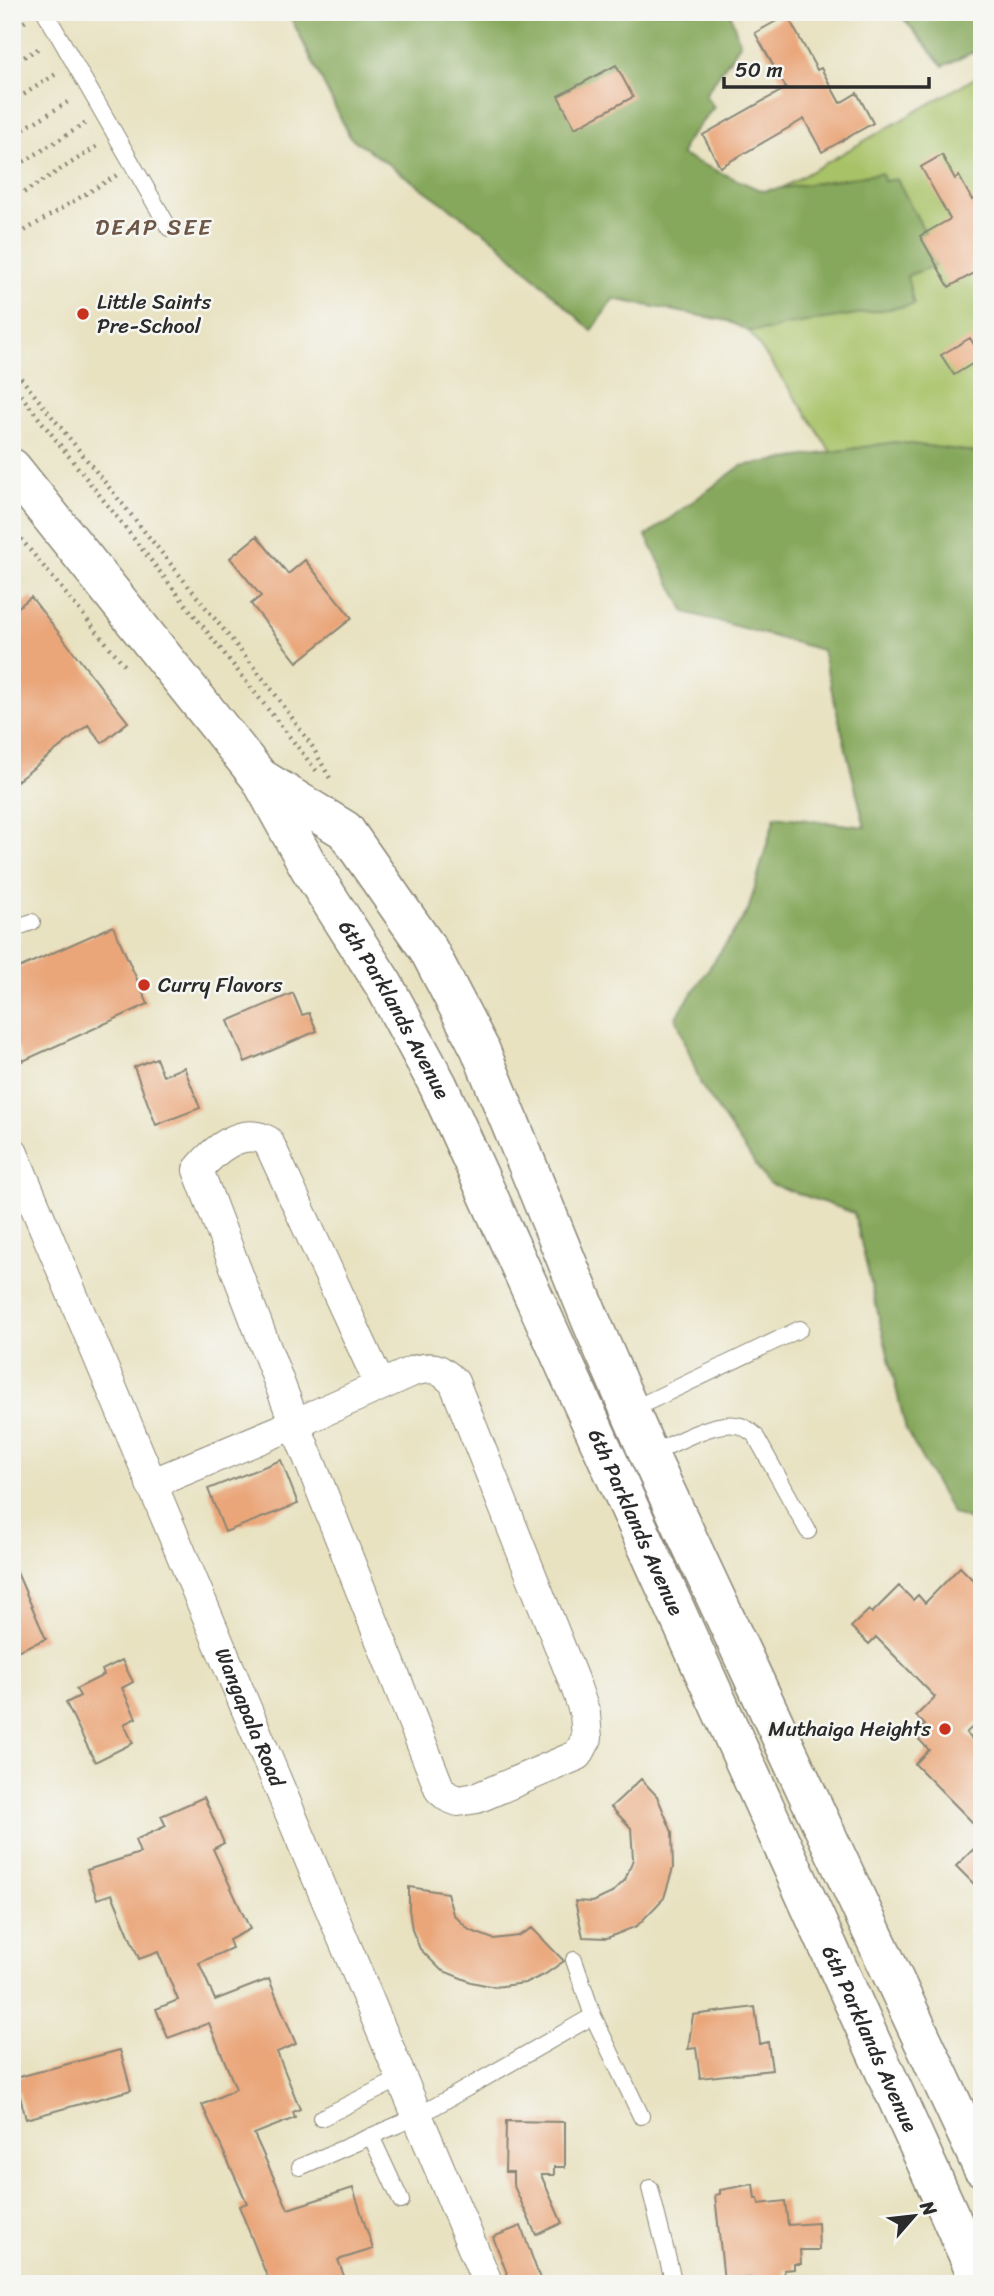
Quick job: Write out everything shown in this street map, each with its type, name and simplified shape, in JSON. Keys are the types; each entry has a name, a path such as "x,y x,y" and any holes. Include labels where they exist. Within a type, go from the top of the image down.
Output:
{"street":[{"name":"6th Parklands Avenue","path":"12,468 261,778 310,869 384,985 438,1085 981,2284"},
{"name":"6th Parklands Avenue","path":"261,778 345,830 428,949 480,1049 629,1411 982,2168"},
{"path":"151,1484 295,1424 413,1371 432,1367 443,1371 454,1382 579,1696 585,1714 587,1738 578,1755 477,1798 458,1801 440,1790 295,1424 198,1170 212,1153 247,1136 261,1137 268,1141 380,1385"},
{"name":"Wangapala Road","path":"12,1151 488,2284"}],"lane":[{"path":"45,12 169,228"},
{"path":"12,929 32,922"},
{"path":"629,1411 800,1329"},
{"path":"649,1455 717,1426 733,1424 744,1427 755,1435 808,1531"},
{"path":"574,1960 593,2016 640,2116"},
{"path":"300,2167 418,2116 593,2016"},
{"path":"321,2118 402,2078"},
{"path":"371,2136 401,2201"},
{"path":"650,2188 674,2284"}],"path":[{"path":"12,64 59,37"},
{"path":"12,102 74,62"},
{"path":"12,136 88,88"},
{"path":"12,169 103,113"},
{"path":"12,200 116,136"},
{"path":"12,236 133,166"},
{"path":"12,367 273,691 312,746 333,788 12,384"},
{"path":"12,528 126,667"}],"green space":[{"path":"288,12 730,12 740,44 705,95 714,107 685,143 681,155 762,191 882,173 884,181 897,179 941,263 907,276 914,305 781,326 772,330 748,331 728,321 613,299 592,331 495,240 350,137"},
{"path":"898,12 982,12 982,48 943,66"},
{"path":"982,74 982,688 806,413 687,242"},
{"path":"895,442 982,453 982,1525 952,1513 906,1430 854,1213 768,1183 701,1085 676,1017 748,911 775,816 865,827 822,650 685,612 646,536 741,466"}],"building":[{"path":"787,15 817,70 821,68 840,103 857,93 873,123 822,152 804,119 720,167 703,135 786,88 755,33"},
{"path":"616,65 633,97 575,128 558,96"},
{"path":"942,155 955,179 959,176 972,200 982,195 982,269 949,287 920,236 950,219 921,167"},
{"path":"970,338 982,358 954,375 941,355"},
{"path":"257,536 288,574 305,560 352,618 297,662 251,604 261,596 230,558"},
{"path":"31,597 128,722 102,743 88,725 12,785 12,612"},
{"path":"113,926 148,1004 23,1061 12,1036 12,971"},
{"path":"293,993 302,1015 309,1013 317,1031 245,1062 228,1021"},
{"path":"156,1058 163,1076 184,1067 200,1108 156,1125 134,1067"},
{"path":"281,1460 298,1504 225,1532 208,1489"},
{"path":"12,1561 46,1639 12,1653"},
{"name":"Muthaiga Heights","path":"960,1567 982,1589 982,1718 966,1733 982,1749 982,1832 915,1764 929,1750 914,1734 925,1725 916,1716 935,1697 876,1637 869,1644 851,1627 869,1610 872,1613 899,1586 913,1600 918,1595 925,1603"},
{"path":"122,1660 133,1682 122,1688 136,1718 124,1724 133,1743 95,1762 66,1703 80,1696 76,1689 104,1675 102,1670"},
{"path":"641,1779 657,1796 672,1832 673,1868 664,1898 637,1926 607,1938 583,1937 575,1901 593,1902 612,1893 625,1880 633,1859 631,1828 611,1807"},
{"path":"204,1797 224,1843 213,1849 250,1929 229,1940 232,1948 199,1963 215,2000 269,1979 296,2044 277,2052 300,2109 293,2112 295,2118 254,2134 288,2209 353,2188 373,2249 338,2260 347,2284 270,2284 239,2206 247,2203 202,2105 236,2089 209,2023 168,2038 156,2009 178,2000 158,1952 139,1959 112,1894 97,1899 87,1870 140,1853 135,1840 166,1826 161,1816"},
{"path":"982,1841 982,1892 956,1866"},
{"path":"409,1887 447,1893 453,1914 469,1930 493,1939 518,1936 532,1928 564,1961 544,1975 525,1983 495,1987 471,1982 441,1970 420,1949 412,1930"},
{"path":"755,2007 760,2044 768,2042 772,2070 700,2078 696,2048 688,2049 693,2015"},
{"path":"120,2050 131,2090 26,2119 15,2078"},
{"path":"506,2121 565,2122 565,2167 554,2167 554,2175 541,2175 562,2223 536,2235 513,2184 513,2172 505,2172"},
{"path":"753,2184 755,2199 758,2199 759,2204 785,2201 788,2225 818,2223 819,2250 800,2250 801,2264 794,2264 794,2269 784,2270 786,2284 751,2284 750,2278 724,2281 715,2195 720,2194 720,2190"},
{"path":"521,2226 540,2279 528,2284 511,2284 493,2237"}],"place":[{"name":"Little Saints Pre-School","path":"83,314"},
{"name":"Curry Flavors","path":"144,985"},
{"name":"Muthaiga Heights","path":"945,1729"}],"district":[{"name":"DEAP SEE","path":"154,227"}]}
